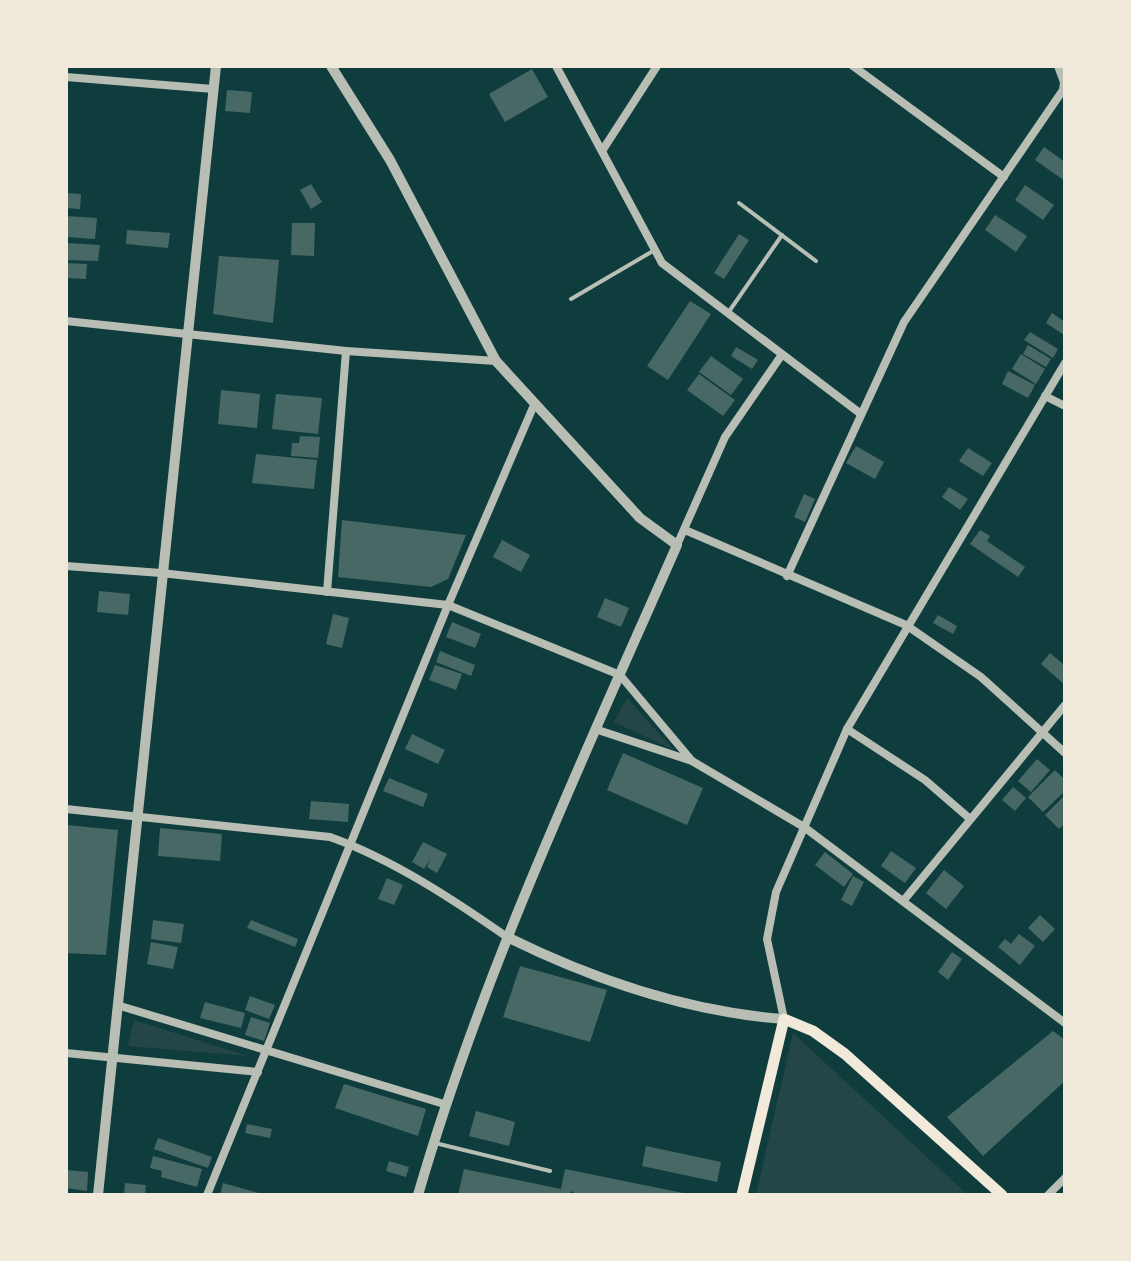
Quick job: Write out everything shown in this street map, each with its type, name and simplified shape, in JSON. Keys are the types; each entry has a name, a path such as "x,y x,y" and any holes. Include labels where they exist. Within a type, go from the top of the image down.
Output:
{"main road":[{"path":"742,1195 784,1019 813,1031 845,1054 1002,1195"}],"street":[{"path":"98,1195 135,816 216,66"},
{"path":"331,66 390,160 496,361 640,518 677,545"},
{"path":"556,66 653,251 678,278 861,414"},
{"path":"602,151 657,66"},
{"path":"853,66 1004,177"},
{"path":"787,576 904,322 1063,90 1064,82 1058,66"},
{"path":"66,77 213,89"},
{"path":"66,321 346,351 496,361"},
{"path":"327,592 346,351"},
{"path":"418,1195 444,1104 507,937 595,729 725,437 781,356"},
{"path":"66,809 312,834 350,844 476,915 507,937 542,954 626,985 723,1012 784,1019 767,939 776,892 847,729 906,625 1065,363"},
{"path":"1045,396 1065,406"},
{"path":"207,1195 448,605 534,405"},
{"path":"685,530 906,625 956,658 1065,753"},
{"path":"66,566 161,573 448,605 620,675 692,761"},
{"path":"904,900 1065,705"},
{"path":"595,729 692,761 804,827 1065,1023"},
{"path":"847,729 925,780 969,818"},
{"path":"117,1005 444,1104"},
{"path":"66,1053 258,1072"},
{"path":"1048,1195 1065,1178"}],"lane":[{"path":"739,203 816,261"},
{"path":"727,315 782,235"},
{"path":"571,299 653,251"},
{"path":"433,1142 550,1171"}],"shaded area":[{"path":"627,698 674,750 614,722"},
{"path":"134,1020 248,1056 128,1046"},
{"path":"793,1033 968,1195 756,1195"}],"building":[{"path":"532,69 548,97 505,122 489,94"},
{"path":"227,90 252,92 250,113 225,111"},
{"path":"1044,147 1065,162 1065,181 1035,160"},
{"path":"311,184 322,202 311,209 300,190"},
{"path":"1025,185 1054,205 1043,220 1015,200"},
{"path":"66,193 81,194 80,209 66,208"},
{"path":"995,215 1027,236 1016,252 985,230"},
{"path":"66,216 97,218 95,239 66,237"},
{"path":"292,223 315,223 314,256 291,255"},
{"path":"127,230 170,233 168,248 126,244"},
{"path":"739,234 749,240 724,279 714,273"},
{"path":"66,243 100,245 98,261 66,260"},
{"path":"219,256 279,260 273,323 213,314"},
{"path":"66,263 87,264 86,279 66,278"},
{"path":"690,301 711,314 668,380 647,366"},
{"path":"1052,313 1065,322 1064,335 1046,323"},
{"path":"1030,332 1058,349 1053,358 1024,340"},
{"path":"1028,345 1051,359 1046,367 1023,354"},
{"path":"736,347 758,360 752,369 731,356"},
{"path":"1021,354 1045,369 1036,384 1012,369"},
{"path":"711,356 743,379 731,395 699,372"},
{"path":"1008,371 1035,385 1028,398 1002,384"},
{"path":"699,374 735,400 723,416 687,390"},
{"path":"221,390 260,394 257,428 218,424"},
{"path":"276,394 322,398 318,434 272,429"},
{"path":"300,436 320,437 318,458 291,456 292,443 299,443"},
{"path":"856,446 884,462 875,479 846,463"},
{"path":"968,448 992,463 983,476 959,461"},
{"path":"256,454 317,460 314,489 252,483"},
{"path":"949,487 968,499 960,510 942,497"},
{"path":"804,494 815,499 805,522 794,517"},
{"path":"342,520 466,535 448,579 431,587 338,577"},
{"path":"980,530 990,536 987,541 1025,567 1018,577 970,544"},
{"path":"502,540 530,555 521,572 493,557"},
{"path":"99,591 130,594 128,615 97,612"},
{"path":"605,598 629,608 621,627 597,617"},
{"path":"333,614 349,618 342,648 326,644"},
{"path":"938,615 957,626 953,634 933,623"},
{"path":"452,622 481,634 475,648 446,637"},
{"path":"440,651 475,665 471,676 436,662"},
{"path":"1050,653 1065,666 1065,685 1041,664"},
{"path":"435,665 462,674 456,690 429,680"},
{"path":"412,734 445,750 438,764 405,749"},
{"path":"623,753 703,788 687,825 607,790"},
{"path":"1037,759 1050,770 1031,792 1018,781"},
{"path":"1055,770 1065,780 1065,791 1043,812 1028,797"},
{"path":"389,778 428,794 423,807 383,791"},
{"path":"1013,787 1026,798 1015,811 1002,800"},
{"path":"1065,795 1065,823 1059,829 1045,815"},
{"path":"311,801 349,804 348,822 309,819"},
{"path":"66,825 118,830 106,955 66,953"},
{"path":"160,828 222,834 220,861 158,856"},
{"path":"423,842 447,854 437,873 427,867 431,858 424,869 412,862"},
{"path":"891,851 916,868 905,883 881,866"},
{"path":"825,852 853,874 844,887 815,865"},
{"path":"944,870 964,886 946,909 926,893"},
{"path":"853,876 864,882 852,906 841,900"},
{"path":"387,878 403,885 394,905 378,899"},
{"path":"1040,915 1055,929 1043,942 1028,928"},
{"path":"153,920 184,924 181,943 151,939"},
{"path":"251,920 298,939 295,947 247,928"},
{"path":"1019,934 1035,946 1020,965 998,947 1005,939 1011,944"},
{"path":"151,942 178,947 173,969 147,964"},
{"path":"952,952 962,959 948,980 938,972"},
{"path":"520,966 607,990 590,1042 503,1017"},
{"path":"250,996 275,1005 269,1019 245,1010"},
{"path":"205,1002 245,1013 241,1028 200,1018"},
{"path":"251,1017 270,1023 264,1041 245,1035"},
{"path":"1053,1031 1065,1040 1065,1081 983,1156 947,1117"},
{"path":"344,1084 426,1109 418,1136 335,1108"},
{"path":"476,1111 515,1122 509,1146 469,1136"},
{"path":"247,1124 272,1129 270,1138 245,1133"},
{"path":"158,1138 212,1157 208,1168 154,1149"},
{"path":"646,1146 721,1162 717,1182 642,1166"},
{"path":"153,1156 202,1169 197,1187 161,1177 162,1171 150,1168"},
{"path":"389,1161 409,1167 406,1177 386,1171"},
{"path":"464,1169 561,1189 565,1169 693,1195 578,1195 571,1191 570,1195 458,1195"},
{"path":"66,1170 88,1172 87,1191 66,1188"},
{"path":"125,1183 146,1185 145,1195 124,1195"},
{"path":"223,1183 262,1194 220,1195"}]}
